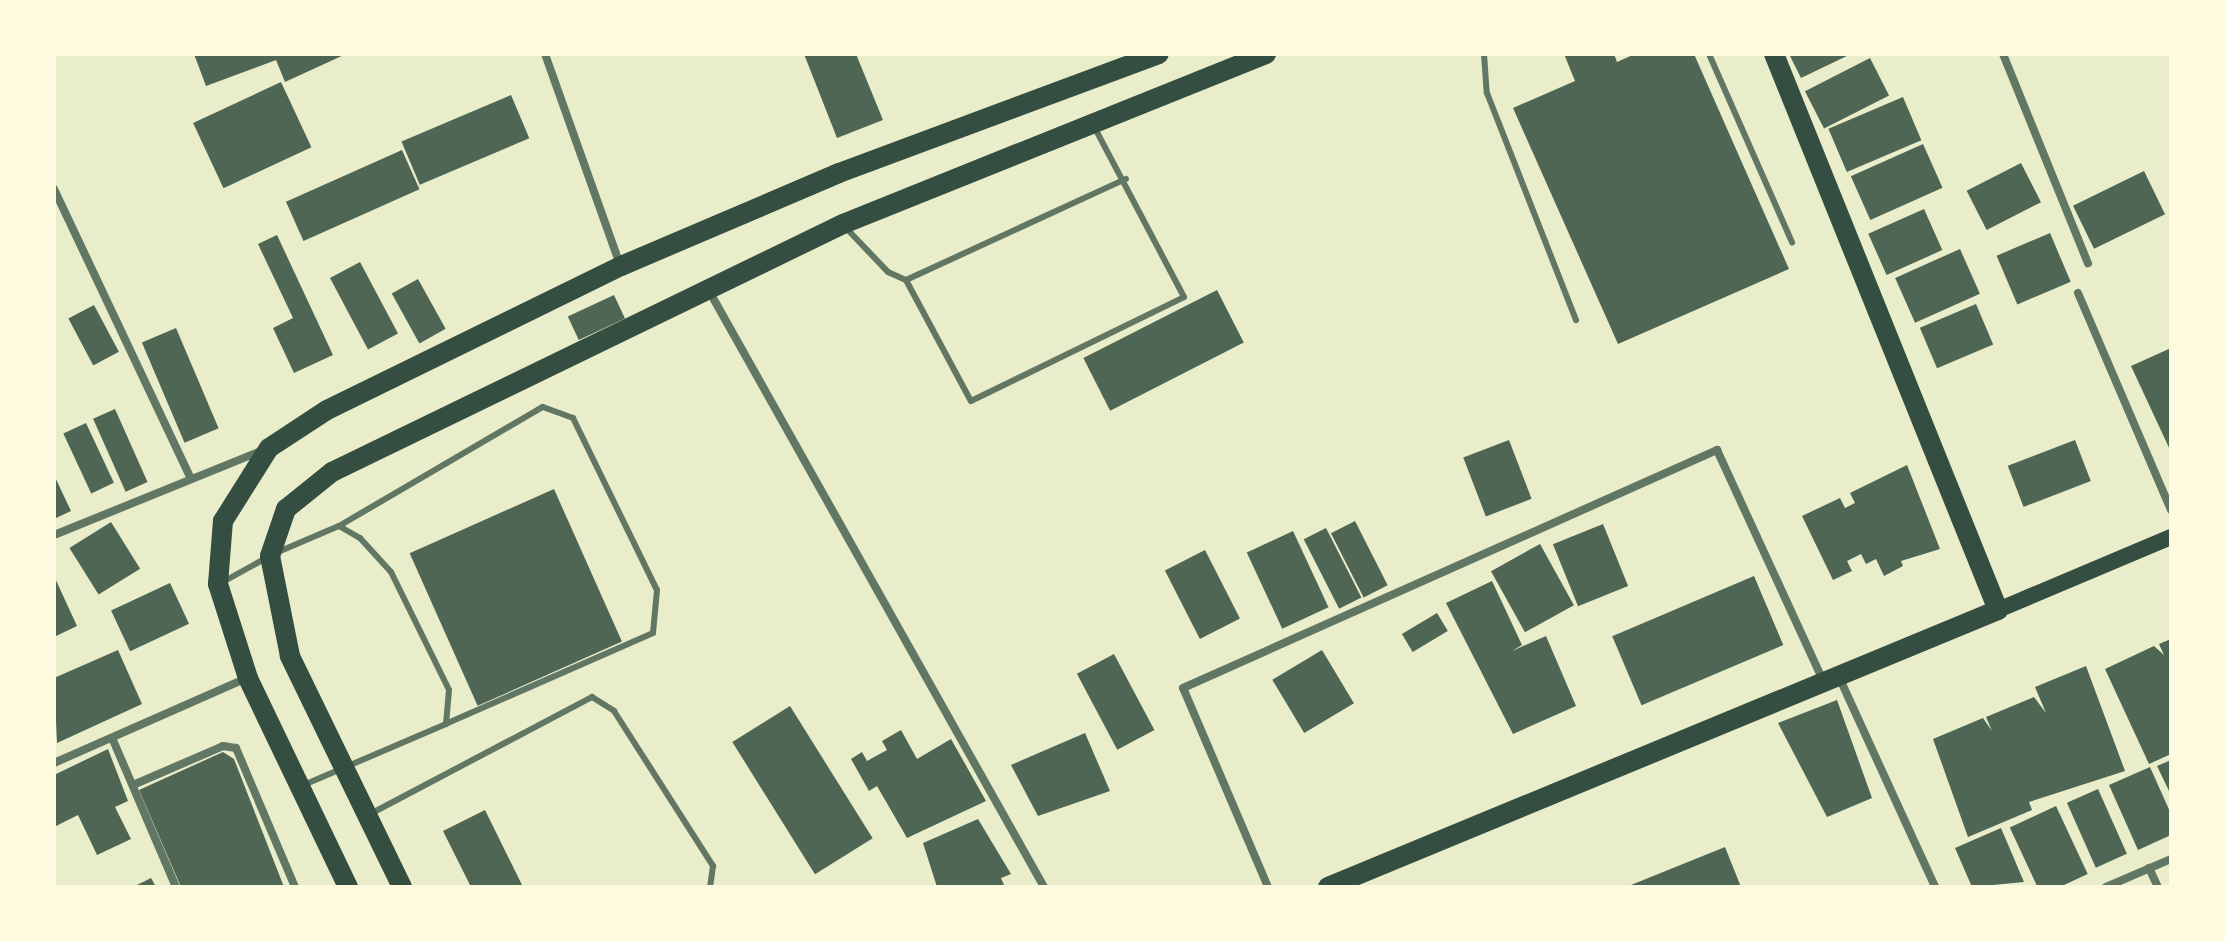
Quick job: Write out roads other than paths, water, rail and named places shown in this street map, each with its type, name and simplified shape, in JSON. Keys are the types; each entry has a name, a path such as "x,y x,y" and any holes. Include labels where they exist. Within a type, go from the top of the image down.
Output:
{"main road":[{"path":"348,887 297,787 248,678 218,584 223,521 269,448 327,410 621,266 839,173 1159,54"},
{"path":"402,887 290,656 270,556 286,509 332,472 843,224 1266,54"},
{"path":"1774,54 1998,610"},
{"path":"1328,887 1358,882 1831,678 2171,537"}],"street":[{"path":"545,54 621,266"},
{"path":"2003,54 2088,263"},
{"path":"54,189 189,475"},
{"path":"707,288 1044,887"},
{"path":"2078,293 2171,510"},
{"path":"54,535 189,475 269,448"},
{"path":"1268,887 1183,688 1717,450 1935,887"},
{"path":"54,763 113,740 248,678"},
{"path":"113,740 176,887"},
{"path":"133,785 223,746 236,748 295,887"},
{"path":"2106,887 2171,859"},
{"path":"2149,868 2158,887"}],"lane":[{"path":"1484,54 1487,93 1576,320"},
{"path":"1709,54 1792,242"},
{"path":"843,224 888,272 906,280 971,401 1184,297 1126,179 1092,123"},
{"path":"906,280 1126,179"},
{"path":"218,584 270,556 339,526 543,407 573,418 657,590 653,633 345,769 297,787"},
{"path":"339,526 391,572 449,690 446,724"},
{"path":"367,816 400,792 592,697 614,711 713,866 710,887"}]}
